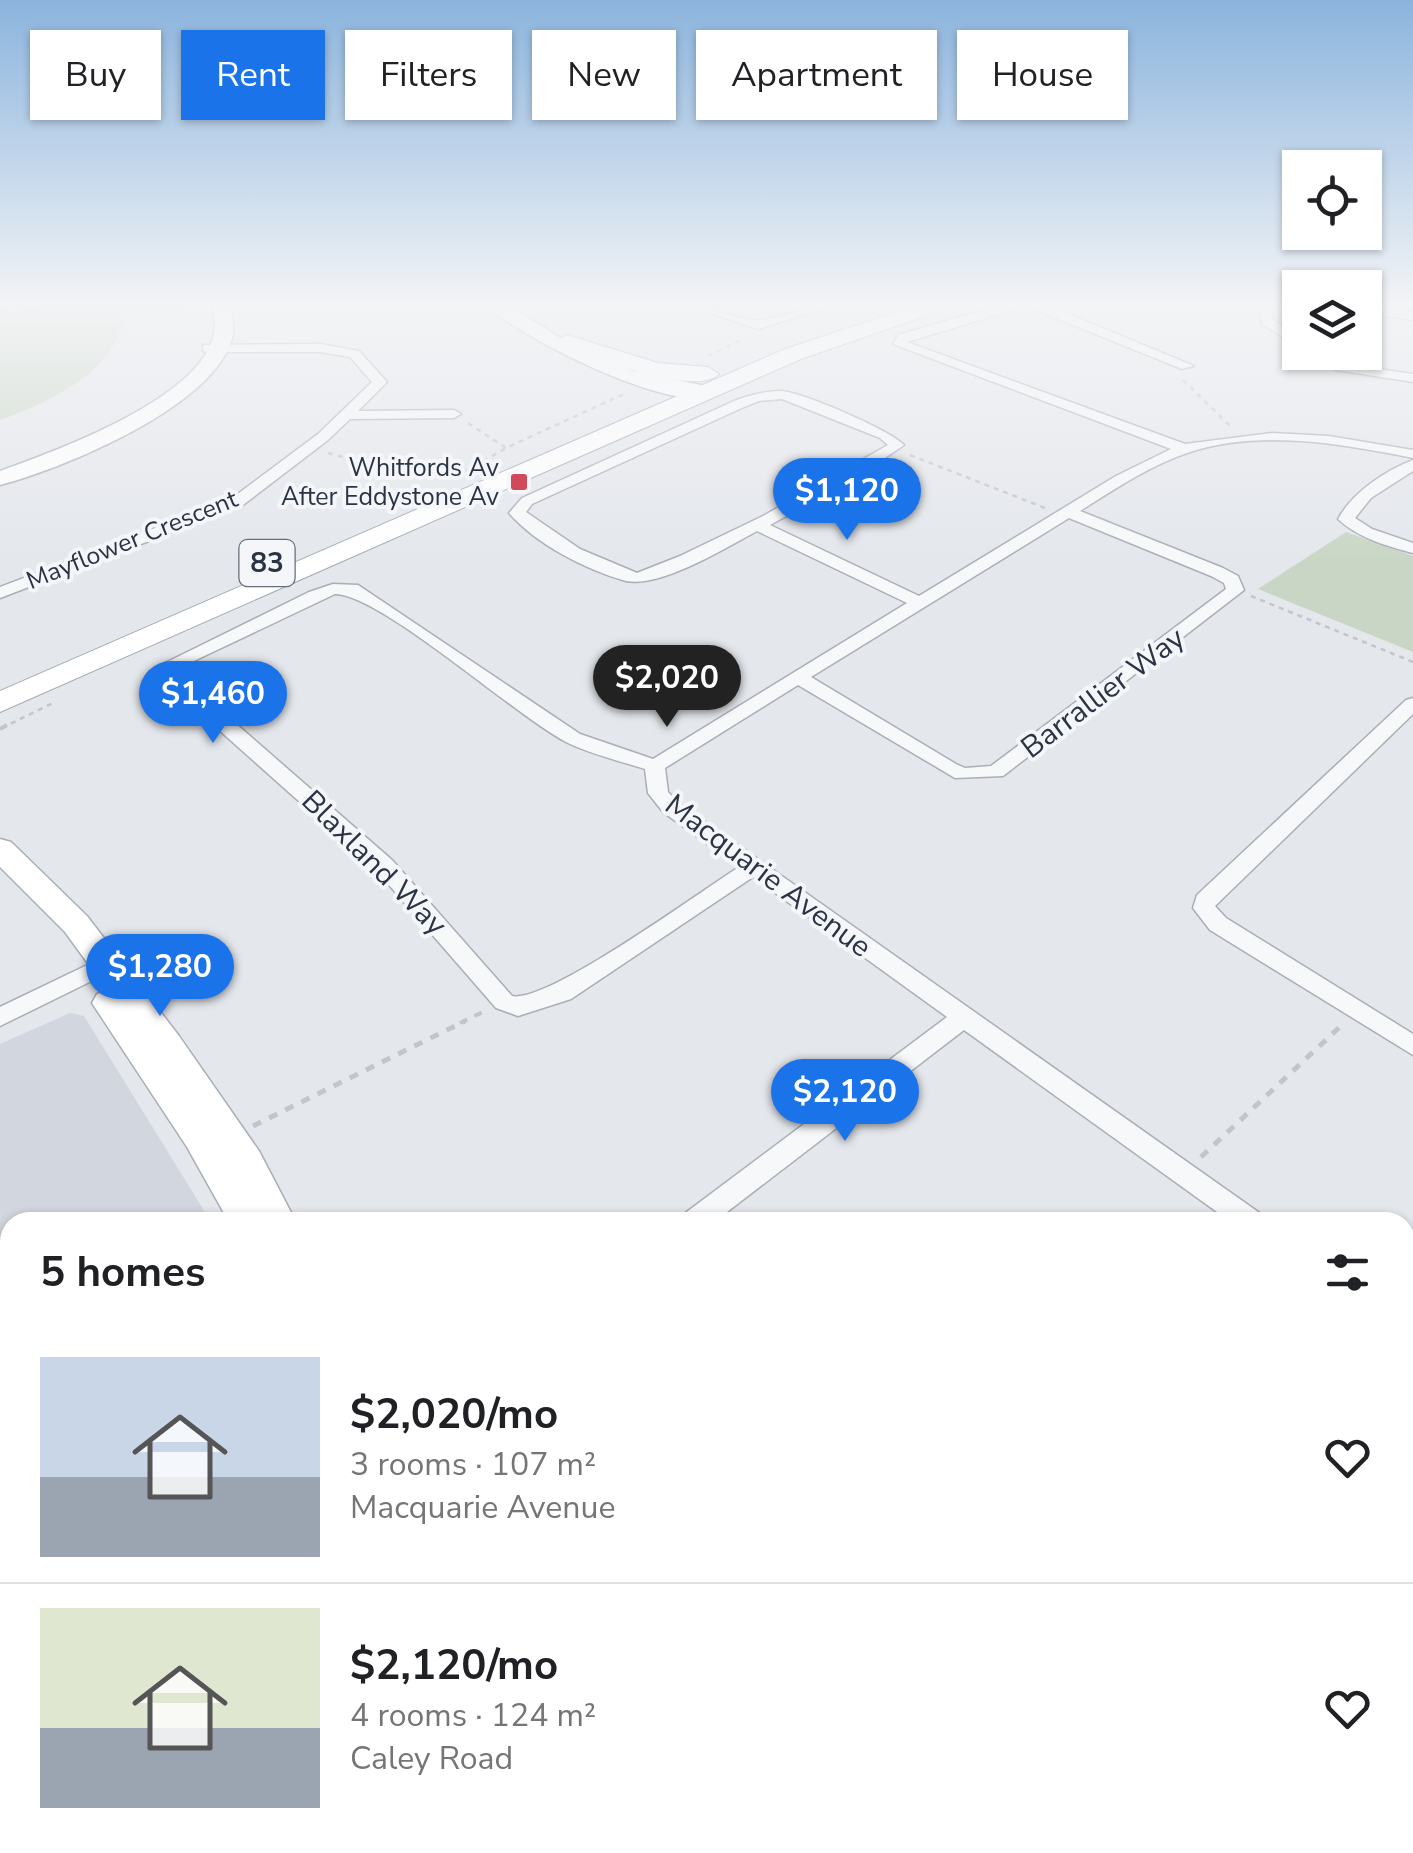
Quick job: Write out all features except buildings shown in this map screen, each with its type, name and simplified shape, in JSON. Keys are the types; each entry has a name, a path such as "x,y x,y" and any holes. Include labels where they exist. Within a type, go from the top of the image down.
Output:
{"main road":[{"path":"620,413 633,388"},
{"name":"83","path":"0,703 683,388"},
{"name":"83","path":"0,678 620,413 672,395"}],"street":[{"path":"0,475 80,448 155,410 184,388"},
{"name":"Mayflower Crescent","path":"0,593 236,502 309,448 374,388"},
{"path":"648,388 672,395"},
{"path":"659,388 672,395"},
{"path":"1020,388 1184,449"},
{"path":"771,394 784,395 892,438 897,445 894,448 664,572 637,578 618,576 517,512 528,500 739,404 771,394"},
{"path":"349,415 454,414"},
{"name":"Macquarie Avenue","path":"1216,1212 1183,1174 670,807 658,793 655,766 1066,514 1184,449 1244,440 1327,440 1413,454"},
{"path":"1413,464 1364,498 1348,512 1346,519 1366,532 1413,548"},
{"path":"1066,514 1218,572 1232,580 1235,590"},
{"path":"755,524 920,603"},
{"name":"Blaxland Way","path":"504,1002 384,865 170,676 170,665 315,596 352,589 413,626 573,738 655,766"},
{"name":"Barrallier Way","path":"800,678 949,768 962,774 996,772 1230,598 1235,590"},
{"path":"1413,704 1205,900 1209,917 1218,924 1413,1046"},
{"path":"0,849 76,924 96,968 243,1212"},
{"path":"504,1002 518,1008 562,992 752,868"},
{"path":"0,869 96,968 199,1089 246,1162 272,1212"},
{"path":"0,1017 96,968"},
{"path":"707,1212 962,1019"}],"path":[{"path":"309,448 393,470 466,471 506,448 625,396 632,388"},
{"path":"1191,388 1244,440"},
{"path":"454,414 506,448"},
{"path":"894,448 1066,514"},
{"path":"1235,590 1413,662"},
{"path":"250,1128 504,1002"},
{"path":"1183,1174 1356,1011"}],"shaded area":[{"path":"70,1013 84,1016 205,1212 0,1212 0,1044"}],"green space":[{"path":"0,388 69,388 44,402 0,420"},
{"path":"1346,532 1413,556 1413,652 1258,589"}],"place":[{"name":"Whitfords Av After Eddystone Av","path":"519,482"}]}
